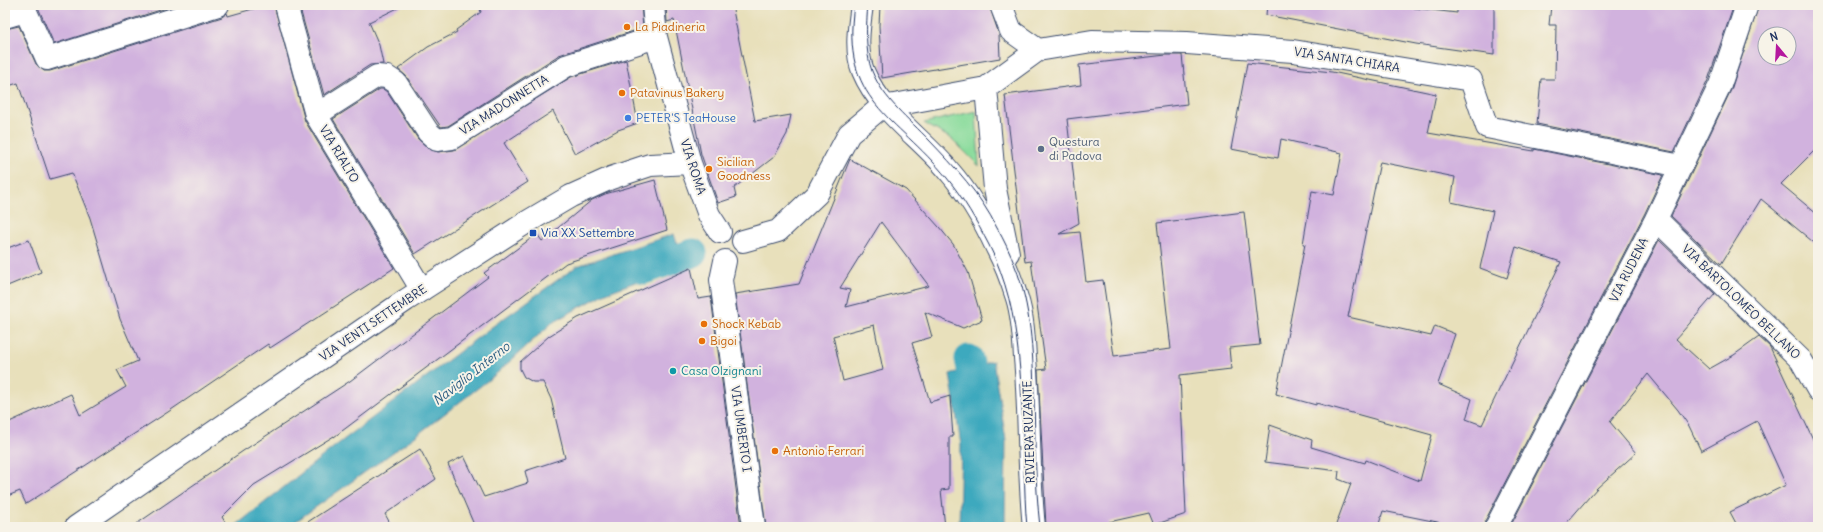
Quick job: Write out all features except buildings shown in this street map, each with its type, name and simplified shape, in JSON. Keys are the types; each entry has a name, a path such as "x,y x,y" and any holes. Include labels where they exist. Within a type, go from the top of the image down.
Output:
{"street":[{"path":"18,11 48,59 218,5"},
{"name":"VIA RIALTO","path":"286,5 316,115 422,290"},
{"name":"VIA ROMA","path":"653,5 656,37 690,163 710,215 720,232"},
{"path":"862,5 859,46 862,70 872,90 886,107 949,171 974,203 998,248 1017,299"},
{"path":"1001,5 1011,31 1038,50"},
{"name":"VIA RUDENA","path":"1496,527 1656,219 1720,85 1747,5"},
{"name":"VIA MADONNETTA","path":"316,115 377,76 387,77 396,83 428,132 437,140 452,138 566,66 656,37"},
{"name":"VIA SANTA CHIARA","path":"986,88 1038,50 1092,41 1187,43 1293,51 1471,80 1487,127 1681,166"},
{"path":"743,241 778,231 812,200 817,194 849,134 879,109 986,88 995,189 1017,299"},
{"name":"VIA VENTI SETTEMBRE","path":"76,527 422,290 527,222 571,196 611,178 650,165 690,163"},
{"name":"VIA BARTOLOMEO BELLANO","path":"1656,219 1801,360 1818,390"},
{"path":"727,230 734,231 740,235 743,241 743,249 740,256 733,260 726,261 718,258 713,252 712,245 714,237 720,232 727,230"},
{"name":"VIA UMBERTO I","path":"726,261 721,280 754,527"},
{"name":"RIVIERA RUZANTE","path":"1017,299 1024,337 1027,376 1031,504 1034,527"}],"green space":[{"path":"976,111 979,166 952,139 924,123"}],"water":[{"path":"674,234 683,264 606,293 553,322 495,375 413,438 288,527 234,527 334,447 493,326 577,266"},
{"path":"993,361 1006,440 1005,527 959,527 961,445 950,374"}],"waterway":[{"name":"Naviglio Interno","path":"644,270 693,253"},
{"path":"969,359 979,406"}],"tram line":[{"path":"854,5 852,38 855,64 864,86 876,104 891,121 928,156 965,202 989,245 1000,271 1009,299 1015,326 1021,384 1027,527"},
{"path":"868,5 868,56 872,71 877,81 890,100 948,160 983,204 1002,237 1020,281 1028,313 1032,346 1036,477 1040,527"}],"place":[{"name":"La Piadineria","path":"627,27"},
{"name":"Patavinus Bakery","path":"622,93"},
{"name":"PETER'S TeaHouse","path":"628,118"},
{"name":"Questura di Padova","path":"1041,149"},
{"name":"Sicilian Goodness","path":"709,169"},
{"name":"Via XX Settembre","path":"533,233"},
{"name":"Shock Kebab","path":"704,324"},
{"name":"Bigoi","path":"702,341"},
{"name":"Casa Olzignani","path":"673,371"},
{"name":"Antonio Ferrari","path":"775,451"}]}
